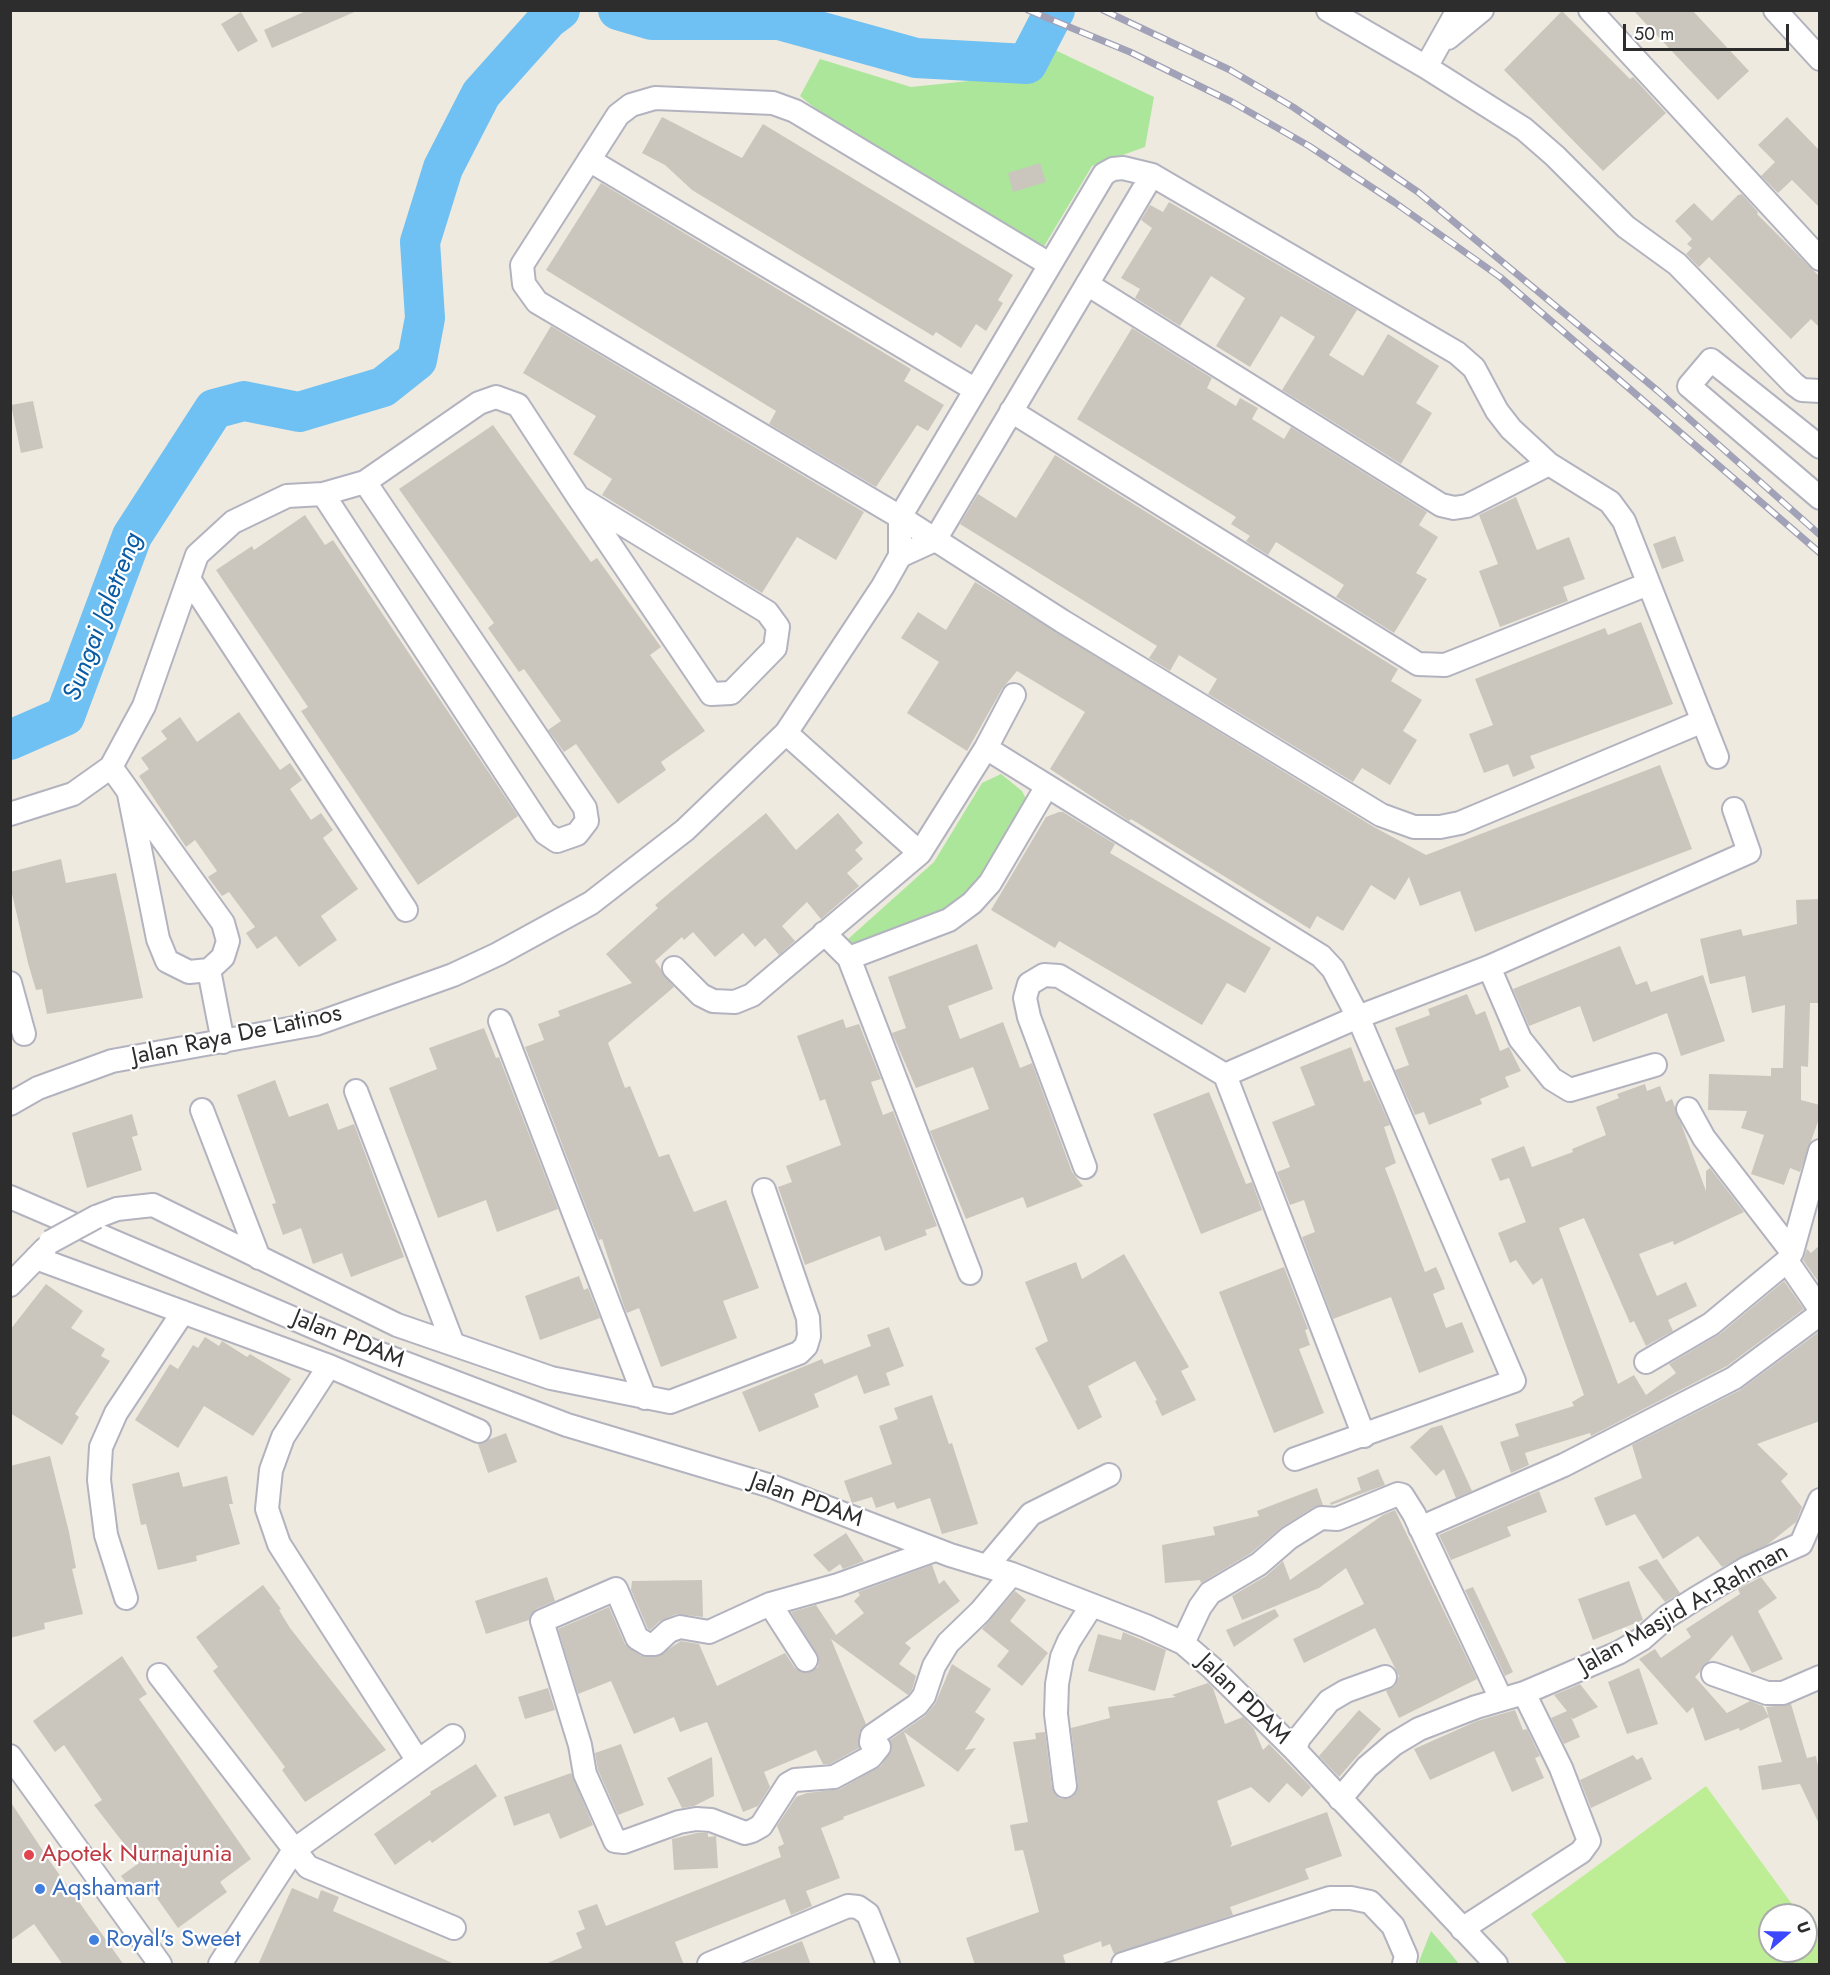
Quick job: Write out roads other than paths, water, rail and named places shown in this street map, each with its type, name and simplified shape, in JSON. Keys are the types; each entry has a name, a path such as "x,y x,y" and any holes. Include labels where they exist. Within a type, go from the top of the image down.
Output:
{"street":[{"path":"1328,10 1524,129 1555,156 1626,227 1677,264 1794,384 1802,390 1820,391"},
{"path":"1426,68 1458,10"},
{"path":"1442,42 1482,10"},
{"path":"1590,10 1820,259"},
{"path":"1775,10 1820,59"},
{"path":"1049,264 795,111 773,103 655,98 631,105 618,115 522,265 525,284 530,295 537,302 900,517 1371,809 1414,827 1440,827 1460,823 1703,721"},
{"path":"589,160 974,389"},
{"path":"1152,176 934,540 900,556 900,517 974,389 1104,174 1123,168 1152,176 1457,353 1474,368 1497,411 1511,429 1550,464 1610,502 1624,521 1717,757"},
{"path":"1087,284 1441,505 1454,508 1467,506 1550,464"},
{"path":"1820,447 1711,360 1689,386 1820,498"},
{"path":"10,814 73,794 111,767 144,706 198,555 233,522 287,496 323,494 364,482 479,403 496,397 518,405 578,496 711,694 731,693 775,648 778,627 767,612 578,496"},
{"path":"1011,411 1418,664 1445,665 1648,584"},
{"path":"323,494 545,833 557,842 577,834 587,821 585,808 364,482"},
{"name":"Jalan Raya De Latinos","path":"10,1104 38,1088 112,1061 316,1024 410,992 498,954 600,896 685,830 786,733 883,586 900,556"},
{"path":"189,579 406,910"},
{"path":"674,968 701,995 713,1001 735,1002 752,995 920,853 986,748 1014,695"},
{"path":"786,733 920,853"},
{"path":"986,748 1321,956 1333,969 1358,1017 1514,1381 1295,1459"},
{"path":"111,767 223,923 228,941 223,957 209,970 189,972 167,961 158,939 129,794"},
{"path":"849,958 949,920 972,903 990,883 1047,786"},
{"path":"1225,1075 1358,1017 1489,967 1749,852 1734,809"},
{"path":"824,933 849,958 970,1273"},
{"path":"1489,967 1520,1040 1552,1079 1570,1090 1655,1065"},
{"path":"209,970 223,1042"},
{"path":"1085,1167 1029,1017 1026,998 1029,984 1044,975 1059,976 1225,1075 1364,1436"},
{"path":"10,983 24,1034"},
{"path":"500,1021 645,1398"},
{"path":"356,1091 453,1344"},
{"path":"1688,1109 1704,1138 1789,1257 1820,1309"},
{"path":"202,1110 259,1258"},
{"path":"1646,1362 1711,1323 1789,1257 1820,1151"},
{"path":"10,1285 43,1250 96,1217 117,1209 153,1205 397,1325 551,1378 670,1402 799,1353 806,1346 809,1336 808,1318 764,1190"},
{"name":"Jalan PDAM","path":"10,1197 350,1342 567,1425 771,1486 935,1550 1012,1574 1183,1643 1212,1668 1295,1750 1496,1965"},
{"path":"43,1250 183,1312 329,1366 479,1431"},
{"path":"126,1598 106,1535 99,1480 101,1447 116,1413 183,1312"},
{"path":"1420,1528 1564,1465 1734,1378 1820,1314"},
{"path":"329,1366 283,1437 272,1470 267,1509 279,1544 418,1761"},
{"path":"988,1565 1031,1514 1109,1475"},
{"path":"1183,1643 1200,1607 1210,1593 1259,1564 1289,1538 1321,1518 1337,1519 1398,1494 1404,1498 1420,1528 1501,1700"},
{"name":"Jalan Masjid Ar-Rahman","path":"1340,1799 1367,1767 1394,1744 1419,1729 1524,1693 1618,1653 1642,1639 1668,1616 1747,1568 1810,1548 1820,1500"},
{"path":"935,1550 838,1585 770,1604 709,1632 691,1628 675,1629 655,1644 647,1644 637,1638 616,1589 542,1621 580,1745 585,1774 615,1841 624,1842 679,1822 696,1819 711,1820 745,1833 752,1831 761,1826 788,1784 795,1780 834,1778 871,1757 879,1747 871,1742 872,1737 918,1705 924,1696 934,1666 948,1642 980,1612 1012,1574"},
{"path":"770,1604 806,1660"},
{"path":"1065,1786 1056,1721 1057,1684 1062,1657 1069,1641 1092,1605"},
{"path":"1713,1674 1767,1693 1783,1693 1820,1677"},
{"path":"159,1675 308,1867 454,1928"},
{"path":"1295,1750 1299,1737 1329,1701 1346,1691 1385,1677"},
{"path":"1462,1929 1581,1852 1589,1841 1561,1768 1524,1693"},
{"path":"220,1965 294,1850 453,1736"},
{"path":"10,1756 160,1965"},
{"path":"1123,1965 1330,1898 1351,1898 1370,1902 1393,1926 1406,1956 1404,1965"},
{"path":"709,1965 848,1906 858,1907 868,1914 888,1965"}],"waterway":[{"name":"Sungai Jaletreng","path":"10,740 65,716 132,536 214,409 244,401 299,412 383,387 417,360 425,318 420,242 443,168 481,94 548,19 560,10"},
{"name":"Sungai Jaletreng","path":"618,10 652,20 779,20 916,58 1027,64 1055,10"}],"railway":[{"path":"1028,10 1130,52 1232,102 1309,146 1394,202 1500,277 1820,553"},
{"path":"1103,10 1230,70 1293,107 1418,192 1658,391 1820,535"}],"place":[{"name":"Apotek Nurnajunia","path":"29,1855"},
{"name":"Aqshamart","path":"40,1889"},
{"name":"Royal's Sweet","path":"94,1940"}]}
